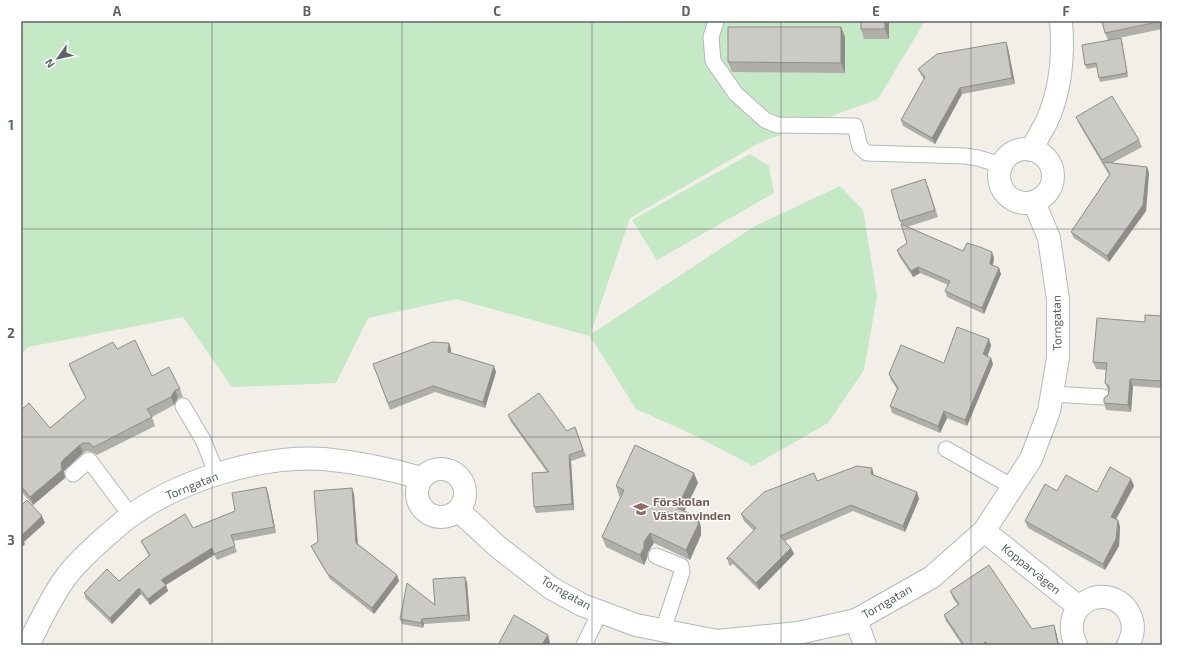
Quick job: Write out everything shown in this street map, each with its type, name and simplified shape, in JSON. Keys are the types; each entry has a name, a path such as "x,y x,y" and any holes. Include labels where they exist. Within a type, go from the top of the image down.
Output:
{"street":[{"path":"1031,150 1046,122 1056,95 1062,61 1061,21"},
{"path":"1022,149 1031,150 1046,158 1051,166 1052,183 1042,198 1034,202 1025,203 1016,201 1009,197 999,182 999,173 1001,165 1006,157 1013,152 1022,149"},
{"name":"Torngatan","path":"458,510 498,547 551,588 582,605 636,625 717,643 798,633 856,620 932,577 984,531 1031,459 1049,411 1058,358 1058,299 1049,238 1034,202"},
{"name":"Torngatan","path":"27,645 66,576 90,550 131,516 159,499 206,477 249,466 283,460 323,459 359,463 421,478"},
{"path":"442,469 457,475 465,488 463,504 458,510 452,515 444,518 428,514 422,509 416,494 417,486 421,478 434,470 442,469"},
{"name":"Kopparvägen","path":"984,531 1079,607"},
{"path":"1076,645 1071,635 1071,624 1074,614 1079,607 1090,599 1100,597 1110,598 1120,603 1127,610 1133,629 1128,645"},
{"path":"856,620 865,645"}],"lane":[{"path":"716,21 711,37 712,62 736,94 765,120 777,125 855,126 860,147 867,153 965,156 978,158 1001,165"},
{"path":"1052,394 1103,397"},
{"path":"184,406 203,440 217,474"},
{"path":"946,449 1013,487"},
{"path":"73,474 89,460 131,516"},
{"path":"656,556 681,566 682,572 663,630"},
{"path":"584,645 600,612"},
{"path":"21,642 27,645"}],"green space":[{"path":"21,21 925,21 878,99 761,142 630,218 590,335 755,226 840,186 863,210 877,296 864,370 828,423 753,466 692,434 636,409 590,336 456,299 368,318 336,383 232,387 183,317 28,347 21,354"},
{"path":"750,154 769,166 774,193 657,260 632,220"}],"building":[{"path":"861,21 885,21 885,29 861,29"},
{"path":"1102,21 1162,21 1105,33"},
{"path":"728,27 841,27 841,63 728,62"},
{"path":"1121,38 1127,73 1099,78 1096,63 1085,65 1082,45"},
{"path":"1006,42 1012,78 960,88 932,138 901,120 925,77 918,69 937,54"},
{"path":"1112,96 1139,140 1102,160 1076,117"},
{"path":"1103,162 1147,167 1143,205 1107,256 1071,232 1110,174"},
{"path":"925,179 935,210 900,221 891,190"},
{"path":"901,224 963,251 967,243 992,252 990,264 999,268 982,308 945,291 950,281 918,267 911,271 897,250 907,243"},
{"path":"1145,315 1162,316 1162,381 1130,379 1128,405 1104,403 1104,398 1108,395 1109,391 1109,386 1105,383 1107,363 1093,362 1097,318 1145,322"},
{"path":"957,327 989,339 983,354 991,358 965,420 944,411 938,426 890,406 898,388 889,374 901,345 944,363"},
{"path":"135,340 152,376 169,367 180,389 175,390 171,397 147,409 152,417 94,447 89,443 80,445 61,463 62,470 30,497 21,486 21,410 29,403 50,428 86,398 69,364 113,342 117,349"},
{"path":"432,342 449,343 448,352 494,366 483,402 433,386 388,403 373,364"},
{"path":"539,393 567,431 575,427 583,450 569,455 572,504 534,507 532,473 549,472 508,415"},
{"path":"635,445 694,473 677,508 698,517 698,525 686,550 650,533 644,542 644,548 640,555 602,537 624,490 616,486"},
{"path":"857,466 872,468 871,474 917,492 903,526 851,505 780,536 791,548 756,583 730,558 727,559 756,528 741,514 764,492 814,473 817,481"},
{"path":"1110,467 1131,479 1111,517 1118,520 1116,539 1103,564 1025,521 1045,484 1057,491 1066,475 1097,492"},
{"path":"266,487 274,527 231,535 235,546 214,554 212,548 161,580 166,585 148,599 139,588 110,618 84,593 107,569 119,581 150,555 141,541 185,514 193,528 235,511 232,493"},
{"path":"352,488 356,543 397,575 372,608 327,573 311,546 318,542 314,491"},
{"path":"27,500 42,516 21,536 21,506"},
{"path":"989,565 1032,629 1054,625 1058,645 988,645 986,642 981,645 964,645 944,615 959,604 950,591"},
{"path":"465,577 468,615 422,619 421,623 400,619 407,583 435,605 433,579"},
{"path":"514,615 548,635 542,645 498,645"}],"place":[{"name":"Förskolan Västanvinden","path":"641,509"}]}
